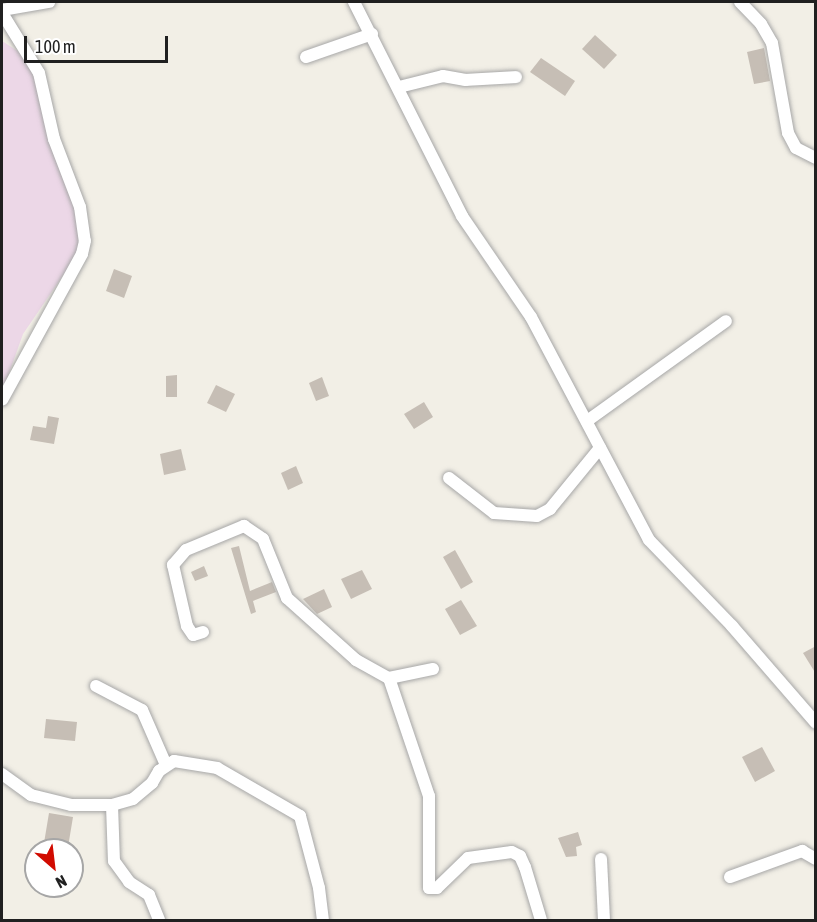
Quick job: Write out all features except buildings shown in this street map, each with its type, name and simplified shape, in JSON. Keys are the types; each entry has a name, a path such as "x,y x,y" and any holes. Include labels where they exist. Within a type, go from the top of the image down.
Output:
{"street":[{"path":"2,400 85,242 80,207 54,139 39,74 2,11 49,2"},
{"path":"354,2 399,87 462,216 531,317 650,540 732,626 816,723"},
{"path":"740,2 761,24 772,43 788,133 796,148 816,158"},
{"path":"306,57 372,34"},
{"path":"399,87 443,76 466,80 516,77"},
{"path":"586,422 726,321"},
{"path":"449,478 494,513 537,516 550,508 600,448"},
{"path":"203,632 193,634 187,626 173,566 186,550 244,526 263,540 287,598 356,660 389,678 433,669"},
{"path":"389,678 429,796 429,888 438,888 468,858 512,852 520,856 525,867 541,921"},
{"path":"96,686 141,710 165,765"},
{"path":"2,774 31,795 71,805 112,805 133,799 146,790 165,765 184,761 217,768 300,816 320,888 323,921"},
{"path":"112,805 114,861 129,882 149,895 159,921"},
{"path":"730,877 802,851 816,860"},
{"path":"602,859 604,921"}],"shaded area":[{"path":"2,41 33,61 76,199 81,249 23,334 2,393"}]}
